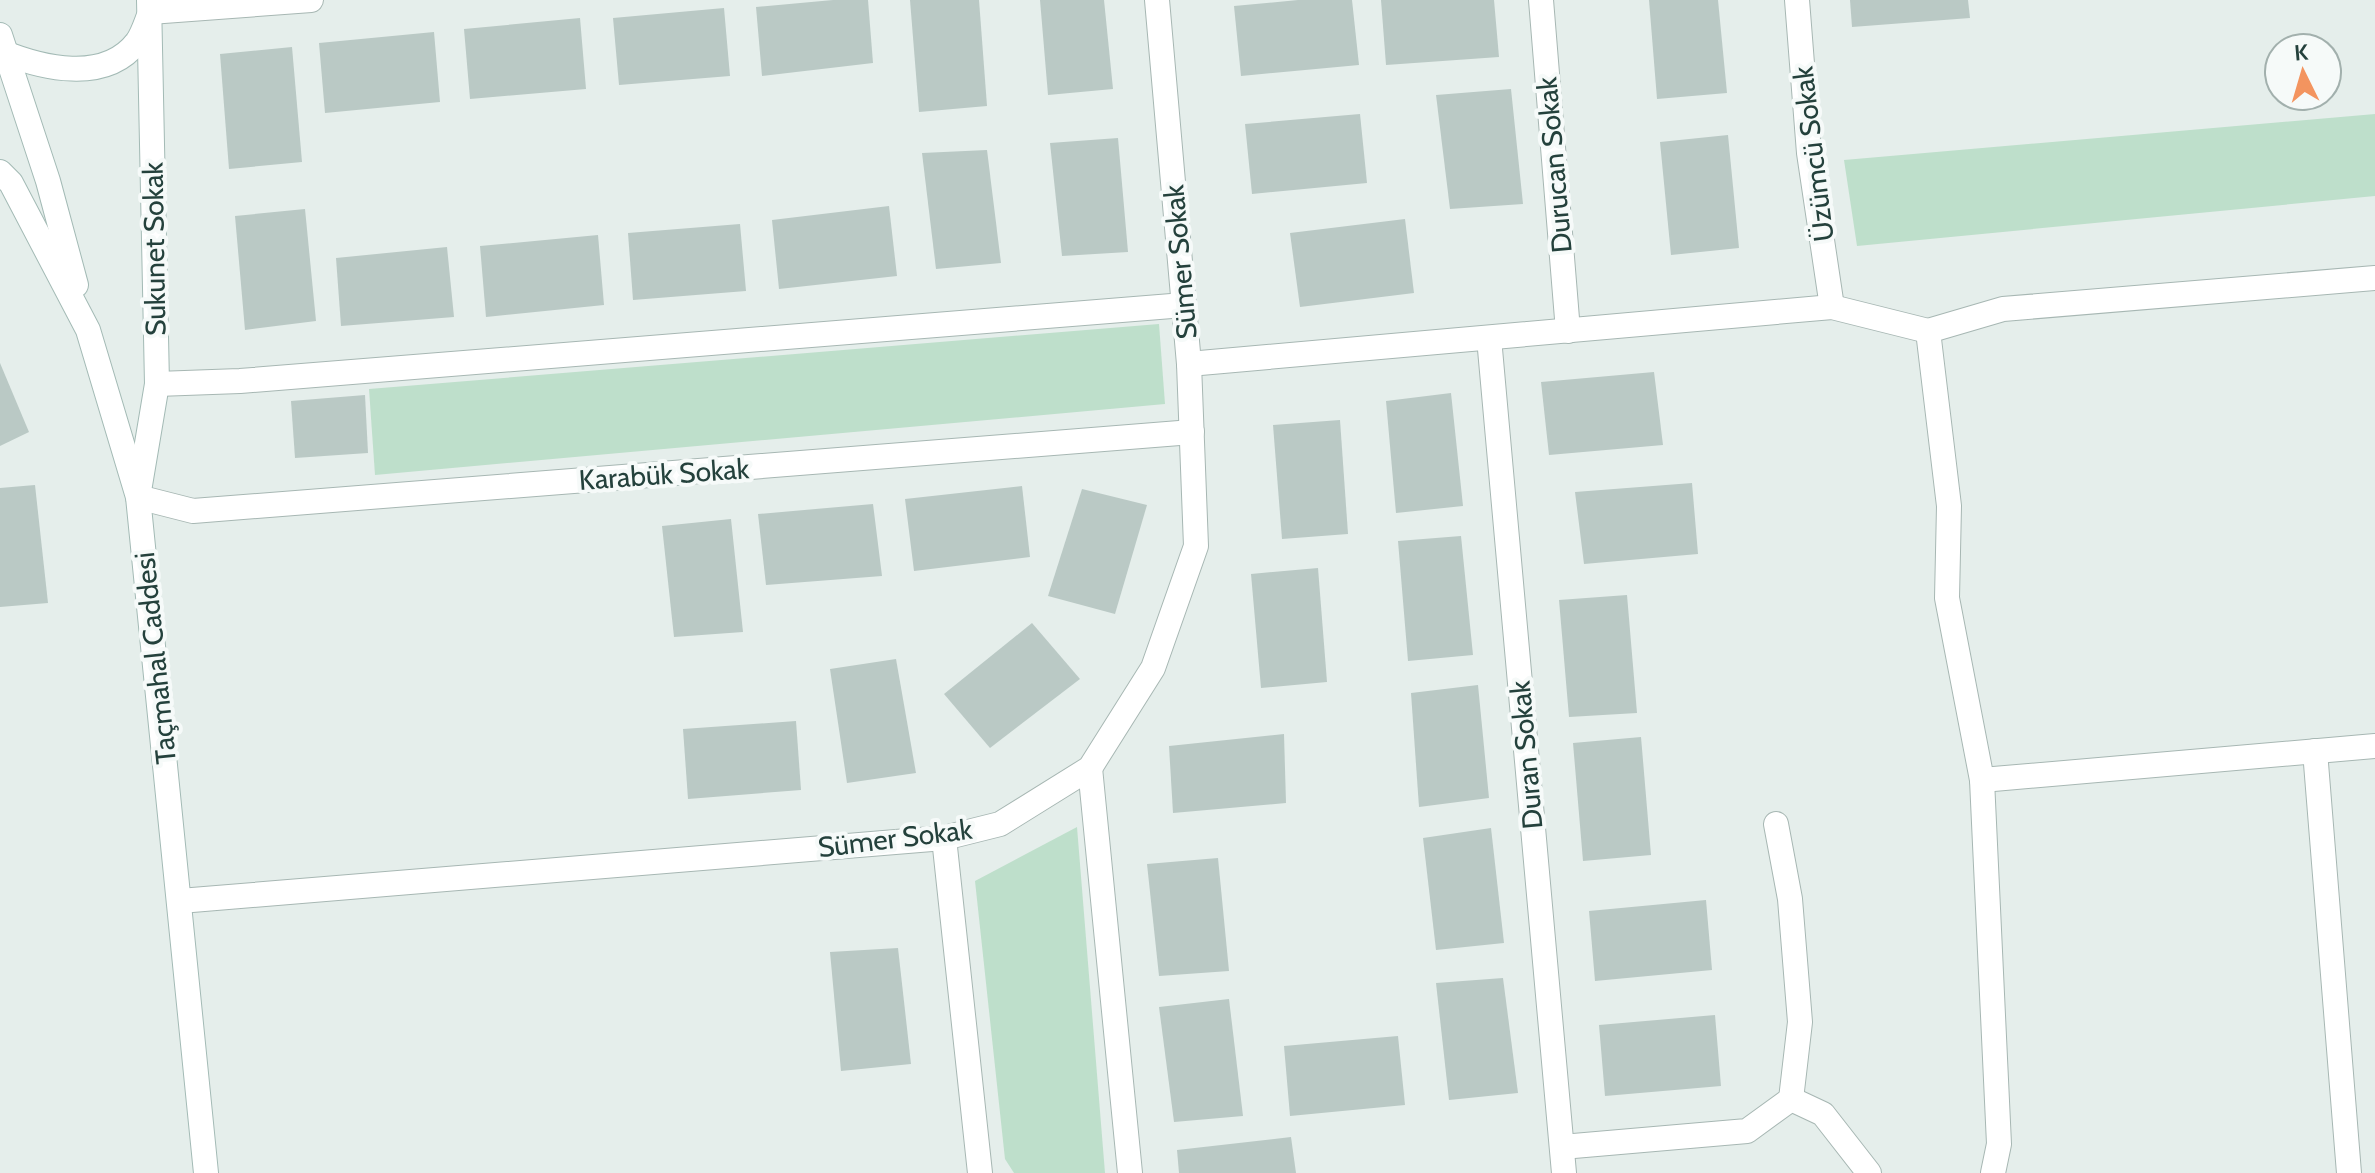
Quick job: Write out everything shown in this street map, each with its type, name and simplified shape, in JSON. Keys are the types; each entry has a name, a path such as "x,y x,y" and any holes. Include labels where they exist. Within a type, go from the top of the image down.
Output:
{"street":[{"path":"2,46 26,62 51,68 87,68 111,61 139,40 150,6 311,0"},
{"name":"Sümer Sokak","path":"180,901 944,838 1000,824 1090,768 1153,668 1196,546 1189,364 1157,0"},
{"name":"Durucan Sokak","path":"1541,0 1568,331"},
{"name":"Üzümcü Sokak","path":"1797,0 1809,153 1832,307"},
{"name":"Sukunet Sokak","path":"138,497 157,384 150,6"},
{"path":"2,46 48,181 88,330"},
{"name":"Taçmahal Caddesi","path":"0,172 11,183 88,330 138,497 206,1173"},
{"path":"1189,364 1832,307 1928,331 2003,309 2375,278"},
{"path":"157,384 256,379 1184,305"},
{"path":"1928,331 1949,506 1947,598 1982,780 1999,1144 1993,1173"},
{"name":"Duran Sokak","path":"1489,338 1564,1173"},
{"name":"Karabük Sokak","path":"138,497 193,511 1192,432"},
{"path":"1982,780 2375,746"},
{"path":"2315,751 2349,1173"},
{"path":"1090,768 1130,1173"},
{"path":"1562,1147 1747,1131 1791,1099 1800,1022 1790,899 1776,824"},
{"path":"944,838 981,1170"},
{"path":"1791,1099 1823,1114 1869,1173"}],"green space":[{"path":"2375,114 2375,196 1857,246 1844,160"},
{"path":"1159,324 1165,404 375,475 369,389"},
{"path":"1077,827 1105,1173 1014,1173 1005,1159 975,881"}],"building":[{"path":"868,0 873,63 762,76 756,7"},
{"path":"910,0 979,0 987,106 919,112"},
{"path":"1040,0 1104,0 1113,89 1048,95"},
{"path":"1298,0 1352,0 1359,65 1241,76 1234,6"},
{"path":"1381,0 1494,0 1499,57 1386,65"},
{"path":"1649,0 1718,0 1727,93 1657,99"},
{"path":"1850,0 1968,0 1970,18 1852,27"},
{"path":"724,8 730,76 619,85 613,18"},
{"path":"580,18 586,89 470,99 464,29"},
{"path":"434,32 440,102 325,113 319,43"},
{"path":"292,47 302,162 229,169 220,54"},
{"path":"1511,89 1523,204 1450,209 1436,95"},
{"path":"1360,114 1367,183 1252,194 1245,124"},
{"path":"1728,135 1739,248 1671,255 1660,142"},
{"path":"1118,138 1128,252 1062,256 1050,143"},
{"path":"987,150 1001,263 936,269 922,153"},
{"path":"889,206 897,276 779,289 772,220"},
{"path":"305,209 316,321 245,330 235,216"},
{"path":"1405,219 1414,293 1300,307 1290,233"},
{"path":"740,224 746,291 633,300 628,233"},
{"path":"598,235 604,305 486,317 480,246"},
{"path":"447,247 454,317 341,326 336,258"},
{"path":"0,363 29,432 0,446"},
{"path":"1654,372 1663,445 1549,455 1541,382"},
{"path":"1451,393 1463,506 1396,513 1386,401"},
{"path":"365,395 368,453 295,458 291,401"},
{"path":"1340,420 1348,534 1282,539 1273,425"},
{"path":"1692,483 1698,554 1584,564 1575,492"},
{"path":"35,485 48,603 0,607 0,488"},
{"path":"1022,486 1030,557 914,571 905,499"},
{"path":"1082,489 1147,505 1115,614 1048,596"},
{"path":"873,504 882,576 766,585 758,514"},
{"path":"731,519 743,632 674,637 662,526"},
{"path":"1461,536 1473,655 1408,661 1398,541"},
{"path":"1318,568 1327,682 1261,688 1251,574"},
{"path":"1627,595 1637,713 1569,717 1559,600"},
{"path":"1032,623 1080,679 990,748 944,694"},
{"path":"896,659 916,773 847,783 830,669"},
{"path":"1478,685 1489,798 1419,807 1411,693"},
{"path":"796,721 801,790 688,799 683,729"},
{"path":"1284,734 1286,803 1173,813 1169,746"},
{"path":"1641,737 1651,855 1583,861 1573,743"},
{"path":"1491,828 1504,943 1436,950 1423,838"},
{"path":"1218,858 1229,971 1159,976 1147,864"},
{"path":"1706,900 1712,970 1595,981 1589,911"},
{"path":"898,948 911,1064 841,1071 830,952"},
{"path":"1503,978 1518,1093 1449,1100 1436,983"},
{"path":"1229,999 1243,1116 1174,1122 1159,1007"},
{"path":"1715,1015 1721,1086 1605,1096 1599,1025"},
{"path":"1398,1036 1405,1105 1290,1116 1284,1046"},
{"path":"1291,1137 1296,1173 1179,1173 1177,1150"}]}
